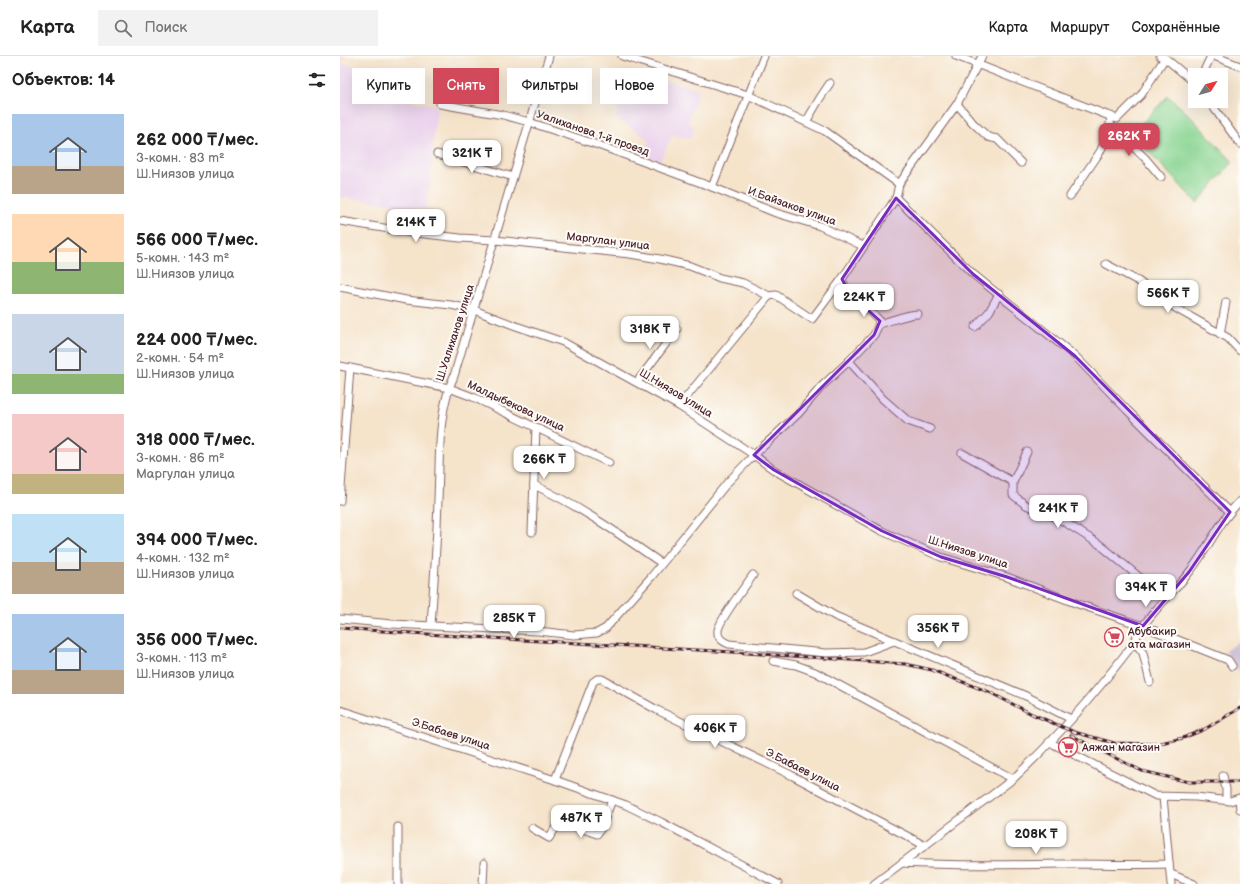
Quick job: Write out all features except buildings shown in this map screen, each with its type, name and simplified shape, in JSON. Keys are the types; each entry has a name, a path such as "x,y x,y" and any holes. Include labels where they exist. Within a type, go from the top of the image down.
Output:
{"street":[{"name":"Ш.Уалиханов улица","path":"431,625 441,435 446,400 549,56"},
{"path":"622,56 748,95 825,132 899,184"},
{"path":"712,187 764,56"},
{"path":"956,56 1114,118"},
{"path":"340,619 392,624 538,631 574,635 597,633 606,628 727,483 754,455 798,414 822,386 874,335 879,324 879,320 869,309 850,294 844,286 842,279 896,198 899,184 958,104 982,56"},
{"path":"1205,68 1211,56"},
{"path":"1214,56 1240,66"},
{"path":"1070,196 1100,152 1114,118 1141,95 1162,57 1188,77"},
{"path":"806,122 830,83"},
{"name":"Уалиханова 1-й проезд","path":"440,104 503,115 529,122 598,145 712,187"},
{"path":"958,104 973,124 988,137 998,139 1021,163"},
{"path":"1214,108 1240,144"},
{"path":"1110,125 1145,158 1161,177"},
{"path":"437,154 513,177"},
{"name":"И.Байзаков улица","path":"712,187 776,213 820,226 863,246"},
{"path":"896,198 973,274 1075,356 1230,512"},
{"name":"Маргулан улица","path":"340,221 416,233 630,254 660,259 690,266 720,278 743,283 769,296 776,295 812,319 842,279"},
{"path":"1106,264 1138,282 1177,309 1228,338 1240,351"},
{"name":"Ш.Ниязов улица","path":"340,287 406,300 451,305 474,310 562,342 679,406 754,455 774,470 882,531 941,557 1007,577 1078,604 1143,626 1228,660 1232,666"},
{"path":"975,327 989,312 999,294"},
{"path":"679,406 769,296"},
{"path":"1220,334 1226,302"},
{"path":"879,324 894,321 911,314 918,314"},
{"path":"637,382 677,329"},
{"path":"849,361 883,399 908,421 930,429"},
{"name":"Малдыбекова улица","path":"340,366 449,388 490,404 609,463"},
{"path":"340,501 350,368"},
{"path":"532,532 536,427"},
{"path":"1028,452 1013,482 1014,495 1026,505 1058,518 1100,544 1166,599"},
{"path":"962,453 1013,482"},
{"path":"534,486 612,529 661,563"},
{"path":"874,884 1013,779 1028,765 1071,719 1128,651 1143,626 1190,572 1218,527 1240,501"},
{"path":"753,575 724,619 718,631 719,638 729,644 826,653 864,652 876,649 894,641"},
{"path":"796,593 835,616 1012,690 1071,719"},
{"path":"1134,641 1143,653 1150,682"},
{"path":"773,661 796,665 815,672 1013,779"},
{"name":"Э.Бабаев улица","path":"555,780 593,682 597,679 602,679 657,710 909,836 925,846"},
{"name":"Э.Бабаев улица","path":"340,710 612,800 661,822 778,884"},
{"path":"1049,742 1156,796 1196,797 1226,800 1239,798 1240,809"},
{"path":"1223,776 1226,789 1226,800"},
{"path":"1163,797 1171,884"},
{"path":"532,828 548,838 560,822 598,834 612,800"},
{"path":"398,827 398,884"},
{"path":"484,863 484,884"},
{"path":"902,863 945,865 1169,864"},
{"path":"1171,874 1194,884"}],"highlighted area":[{"path":"896,198 973,274 1075,356 1230,512 1189,572 1143,626 1007,577 941,557 882,531 774,470 754,455 874,335 880,321 850,294 842,279"}],"shaded area":[{"path":"340,56 343,56 342,64 366,68 352,68 352,104 425,103 437,105 437,110 432,150 433,158 426,209 340,197"},
{"path":"668,81 699,89 688,122 694,127 690,139 673,134 660,161 643,155 649,140 616,117 619,109 615,107 616,104 668,104"},
{"path":"1240,641 1240,672 1225,651"}],"green space":[{"path":"1168,96 1187,113 1233,162 1197,203 1148,151 1130,136"}],"railway":[{"path":"340,628 905,664 932,670 989,692 1032,714 1074,732 1114,743 1156,744 1183,738 1205,729 1240,708"},
{"path":"1071,735 1142,771 1189,782 1240,782"}],"place":[{"name":"Абубакир ата магазин","path":"1114,637"},
{"name":"Аяжан магазин","path":"1068,747"}]}
